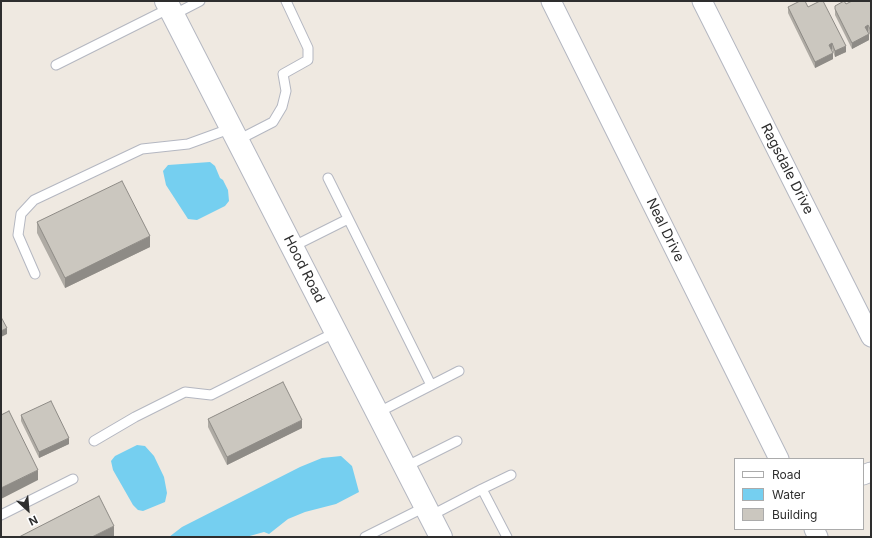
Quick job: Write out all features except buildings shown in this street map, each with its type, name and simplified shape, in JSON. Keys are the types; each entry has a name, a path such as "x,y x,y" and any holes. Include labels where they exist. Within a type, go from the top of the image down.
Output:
{"street":[{"name":"Neal Drive","path":"551,1 779,458"},
{"name":"Ragsdale Drive","path":"702,1 871,337"},
{"name":"Hood Road","path":"170,8 440,537"}],"lane":[{"path":"56,65 170,8 200,1"},
{"path":"35,274 18,235 21,214 34,200 142,149 188,144 234,134 273,122 282,107 286,92 283,74 308,60 308,48 286,1"},
{"path":"328,178 431,385"},
{"path":"292,247 348,219"},
{"path":"94,441 134,416 184,392 211,395 336,332"},
{"path":"377,413 459,371"},
{"path":"405,467 457,441"},
{"path":"365,537 482,489 511,475"},
{"path":"1,515 73,479"},
{"path":"482,489 507,537"}],"water":[{"path":"210,162 215,166 220,178 223,180 228,190 229,201 225,206 197,220 188,219 166,185 163,171 168,165"},
{"path":"137,445 145,446 154,456 164,477 167,493 165,502 143,511 138,510 133,505 113,470 111,461 115,456"},
{"path":"341,456 352,466 359,492 336,504 305,512 288,519 269,534 264,532 246,537 169,537 182,527 300,467 322,458"}]}
